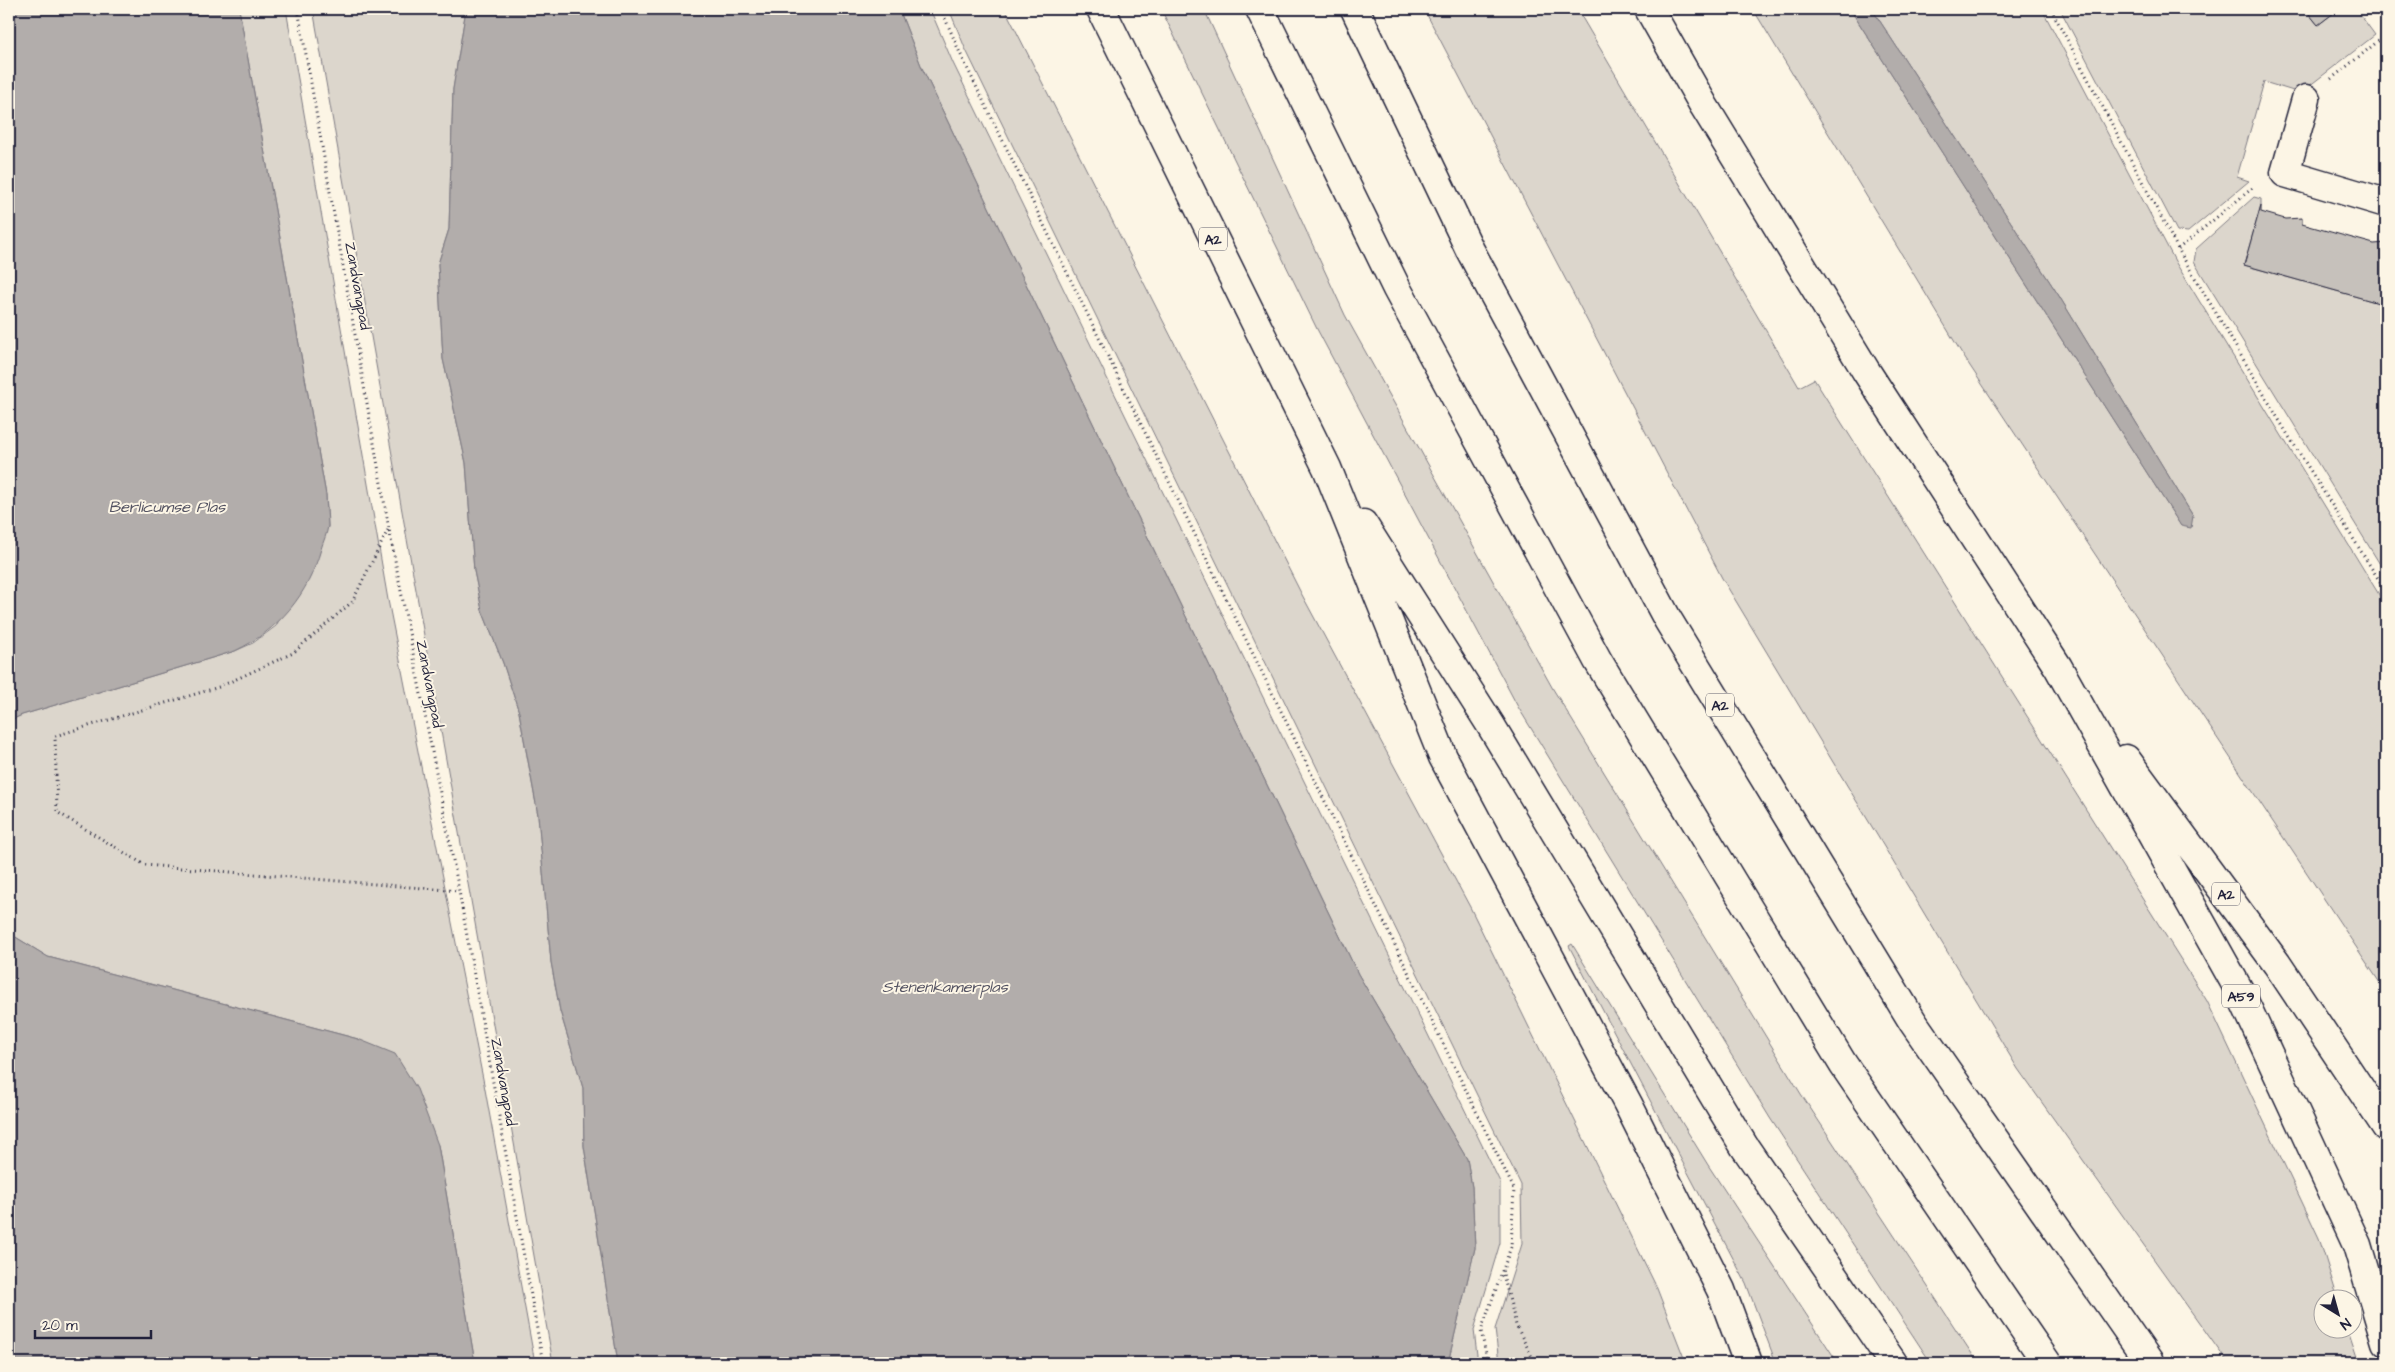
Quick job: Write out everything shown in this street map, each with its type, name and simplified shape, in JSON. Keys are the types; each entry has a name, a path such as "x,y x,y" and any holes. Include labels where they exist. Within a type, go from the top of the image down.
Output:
{"main road":[{"name":"A2","path":"1101,9 1327,468 1443,757 1632,1112 1721,1290 1748,1363"},
{"path":"1260,9 1397,289 1598,661 1843,1064 2047,1363"},
{"name":"A2","path":"1355,9 1470,250 1668,620 1914,1022 2150,1363"},
{"name":"A2","path":"1649,9 1704,106 1861,362 2058,667 2277,964 2386,1127"},
{"path":"2306,99 2285,173 2386,203"},
{"name":"A2","path":"1327,468 1490,724 1744,1146 1893,1363"},
{"name":"A59","path":"2058,667 2239,990 2357,1246 2386,1342"}],"path":[{"name":"Zandvangpad","path":"298,9 389,529 458,891 543,1363"},
{"path":"941,9 960,53 1514,1188 1511,1247 1481,1331 1488,1363"},
{"path":"2051,9 2178,249 2288,435 2386,591"},
{"path":"2306,99 2386,35"},
{"path":"2178,249 2262,180 2285,173"},
{"path":"389,529 352,602 293,653 219,687 55,736 57,812 145,865 458,891"},
{"path":"1502,1270 1516,1325 1535,1363"}],"shaded area":[{"path":"239,9 286,9 388,600 484,1084 535,1363 475,1363 438,1145 358,1039 48,957 9,933 9,721 22,715 235,651 253,643 276,626 328,527 326,495"},
{"path":"313,9 466,9 453,89 449,229 438,264 443,359 466,463 474,571 482,610 503,663 519,712 538,815 551,962 560,1011 583,1088 584,1146 618,1363 553,1363"},
{"path":"899,9 930,9 953,63 1500,1182 1500,1243 1474,1330 1478,1363 1448,1363 1475,1248 1472,1187 1467,1159 1358,974 922,68"},
{"path":"949,9 1005,9 1301,593 1470,907 1656,1286 1686,1363 1499,1363 1495,1329 1522,1244 1521,1185 965,48"},
{"path":"1161,9 1204,9 1345,315 1553,689 1801,1094 1978,1363 1931,1363 1770,1118 1518,707 1317,329"},
{"path":"1424,9 1577,9 1799,387 1814,379 2207,1001 2319,1238 2335,1290 2312,1290 2312,1340 2351,1340 2359,1363 2228,1363 2018,1069 1722,578"},
{"path":"1753,9 1850,9 2181,526 2193,516 2059,296 1872,9 2042,9 2176,263 2386,606 2386,992 1964,357"},
{"path":"2060,9 2305,9 2318,25 2339,9 2356,9 2375,35 2300,93 2264,82 2237,177 2249,181 2188,232 2177,231"},
{"path":"2254,197 2261,199 2261,205 2244,265 2386,305 2386,574 2194,262 2196,249"},
{"path":"1572,944 1708,1165 1838,1363 1776,1363 1746,1283 1569,946"}],"water":[{"name":"Berlicumse Plas","path":"9,9 239,9 326,495 328,526 315,566 300,596 278,622 251,642 235,651 22,715 9,721"},
{"name":"Stenenkamerplas","path":"466,9 899,9 922,68 1358,974 1467,1159 1472,1187 1475,1248 1448,1363 618,1363 584,1146 583,1088 560,1011 551,962 538,815 519,712 503,663 482,610 474,571 466,463 443,359 438,264 449,229 453,89"},
{"path":"1850,9 1872,9 2059,296 2193,516 2191,528 2181,526"},
{"path":"9,933 48,957 358,1039 395,1054 417,1089 438,1145 475,1363 9,1363"}],"building":[{"path":"2305,9 2339,9 2318,25"},
{"path":"2261,205 2261,212 2285,219 2302,218 2302,224 2374,244 2386,243 2386,305 2244,265"}]}
